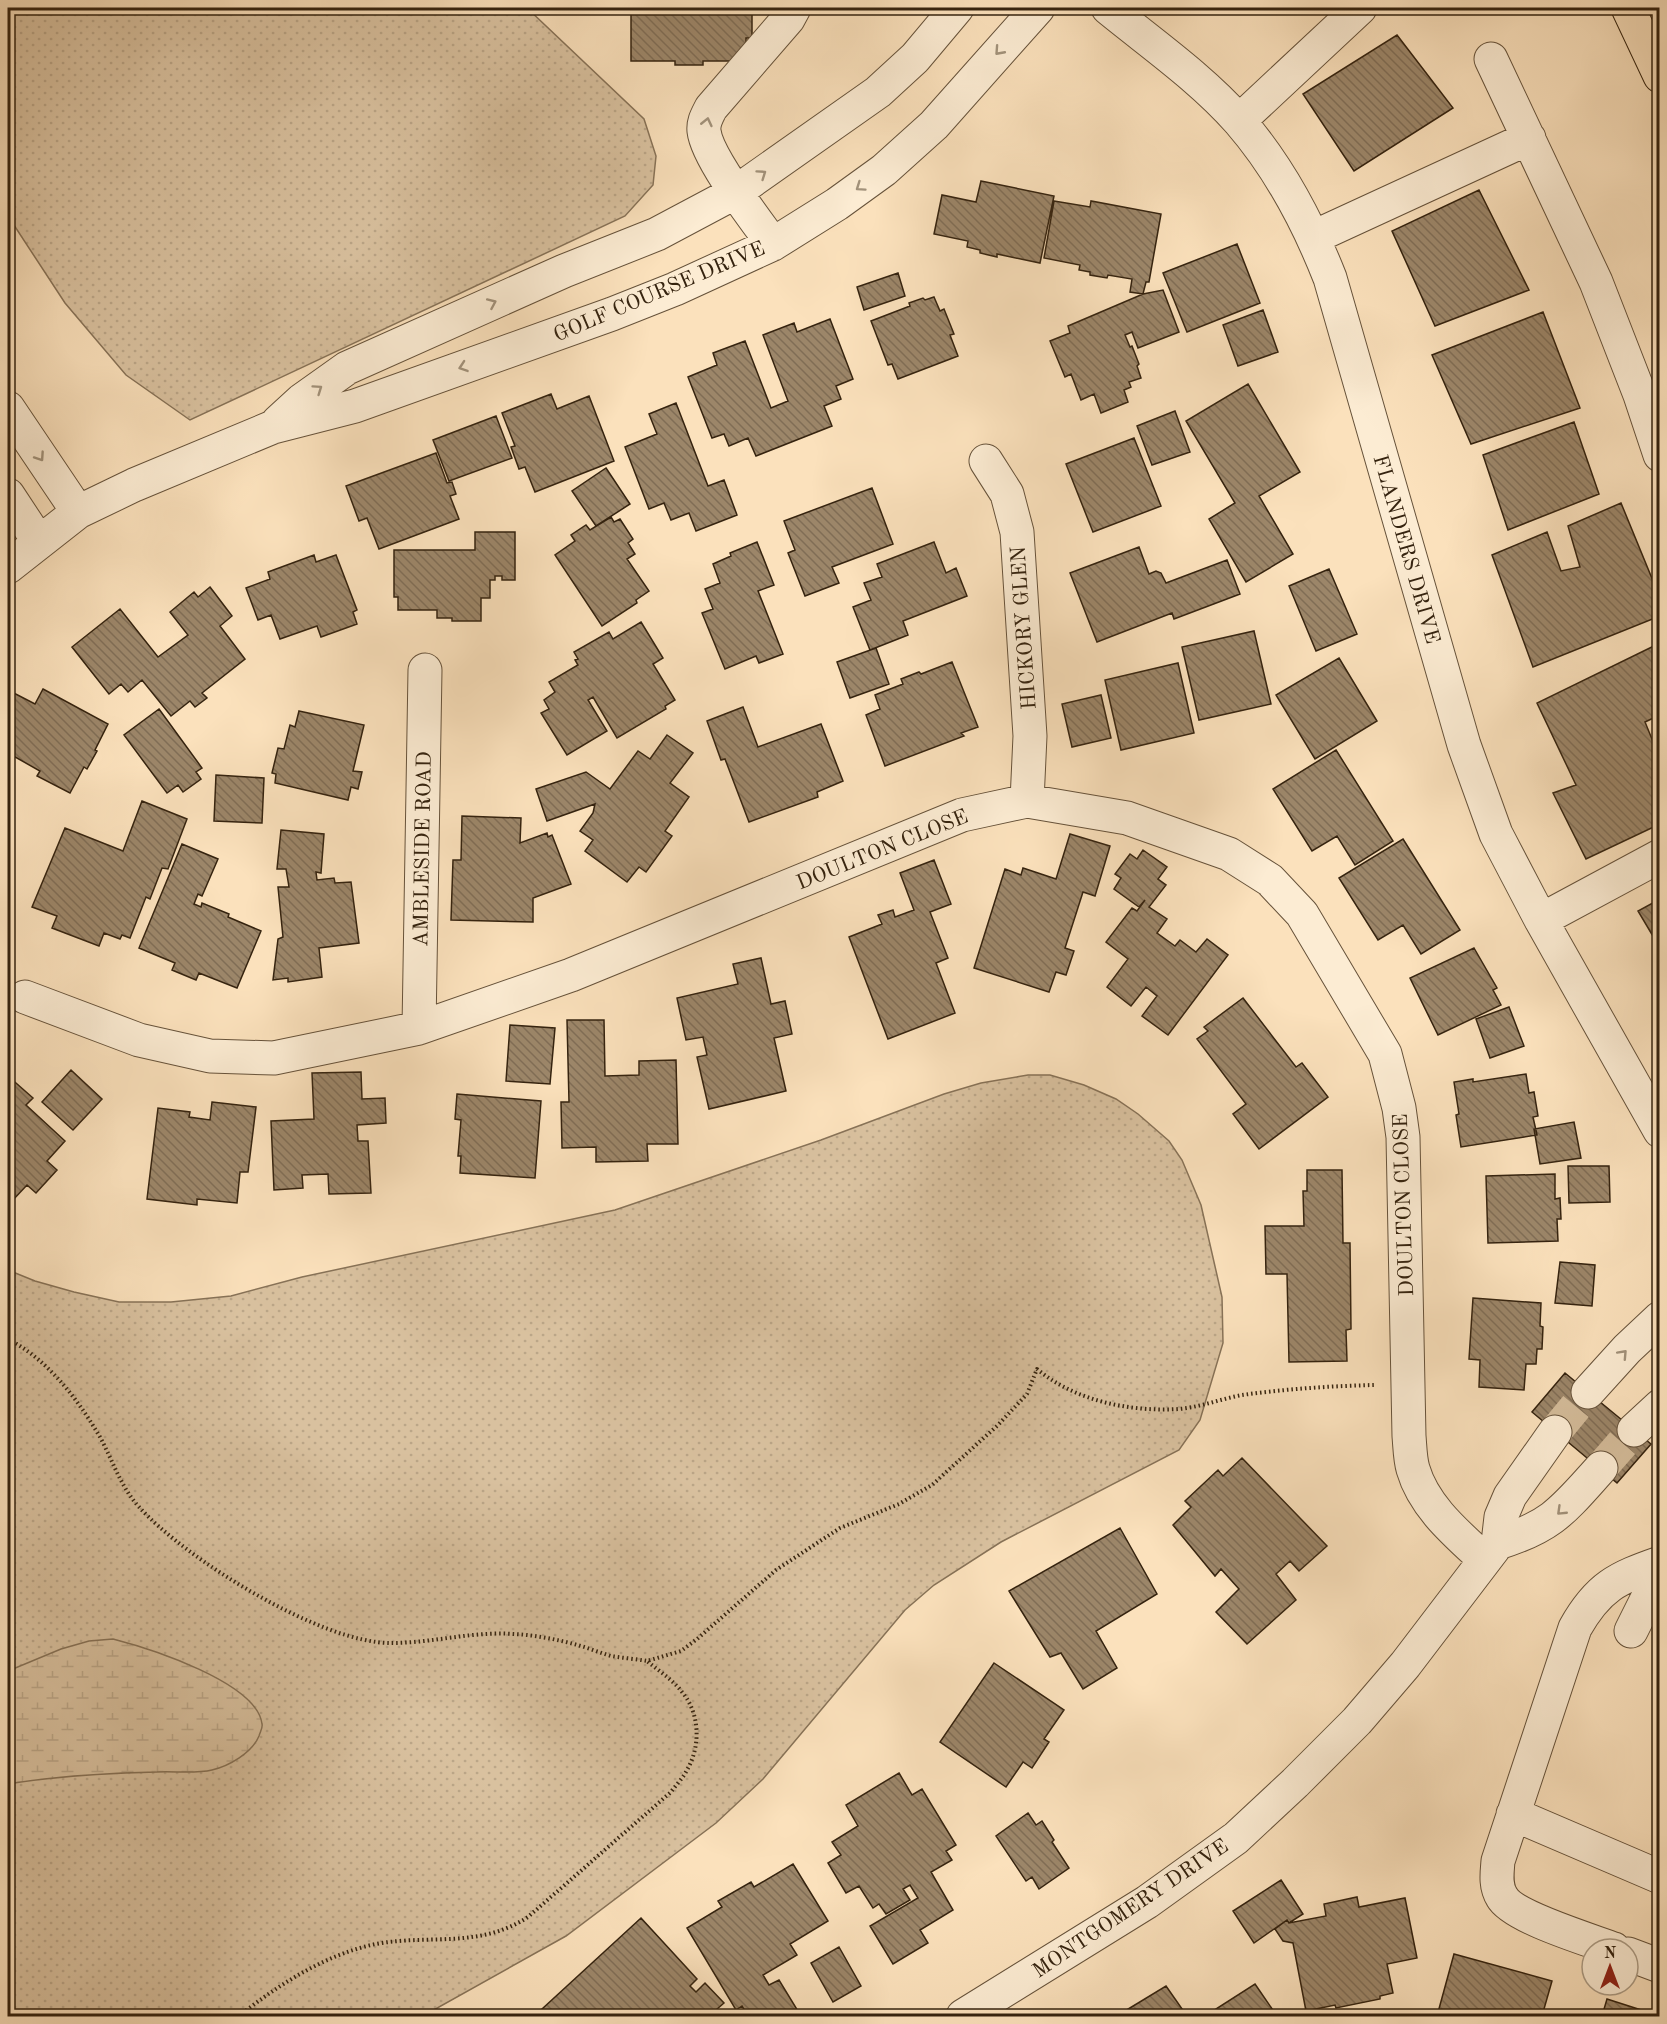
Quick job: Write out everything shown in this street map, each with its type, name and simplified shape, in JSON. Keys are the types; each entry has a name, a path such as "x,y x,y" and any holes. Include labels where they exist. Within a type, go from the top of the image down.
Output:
{"highway":[{"path":"1628,8 1659,76"}],"street":[{"path":"772,244 707,145 704,130 705,119 711,108 788,19 794,8"},
{"name":"GOLF COURSE DRIVE","path":"273,427 302,400 347,369 564,271 657,234 736,192 878,92 915,58 957,8"},
{"name":"GOLF COURSE DRIVE","path":"8,567 78,512 134,485 273,427 355,406 602,318 675,289 772,244 837,204 884,170 934,125 1038,8"},
{"name":"FLANDERS DRIVE","path":"1108,8 1203,86 1239,121 1271,163 1314,237 1330,278 1464,745 1496,834 1541,920 1659,1131"},
{"path":"1239,121 1360,8"},
{"path":"1491,59 1596,282 1640,395 1659,455"},
{"path":"1314,237 1529,138"},
{"path":"8,408 78,512"},
{"name":"HICKORY GLEN","path":"986,461 1007,494 1017,532 1030,736 1027,801"},
{"path":"8,495 39,542"},
{"name":"AMBLESIDE ROAD","path":"419,1028 425,670"},
{"name":"DOULTON CLOSE","path":"25,997 139,1040 210,1056 274,1058 419,1028 571,975 962,814 1027,801 1127,818 1229,854 1270,880 1302,915 1385,1054 1399,1108 1402,1137 1409,1436 1412,1467 1428,1502 1454,1532 1492,1551"},
{"path":"1541,920 1659,856"},
{"path":"1588,1392 1659,1318"},
{"path":"1634,1430 1659,1406"},
{"name":"MONTGOMERY DRIVE","path":"963,2016 1147,1902 1236,1838 1295,1783 1357,1721 1405,1665 1492,1551 1501,1517 1510,1496 1556,1432"},
{"path":"1492,1551 1557,1516 1601,1468"},
{"path":"1582,1937 1526,1916 1502,1899 1498,1887 1498,1861 1575,1628 1587,1606 1598,1595 1622,1578 1659,1563"},
{"path":"1631,1631 1659,1578"},
{"path":"1513,1814 1659,1877"},
{"path":"1640,1959 1659,1966"}],"path":[{"path":"8,1339 37,1358 66,1388 99,1436 125,1489 160,1529 233,1580 275,1605 320,1627 373,1642 391,1644 456,1636 515,1634 579,1645 611,1656 647,1661 681,1651 776,1570 840,1528 899,1504 932,1485 998,1425 1027,1394 1037,1369 1050,1380 1076,1392 1115,1405 1149,1409 1180,1409 1241,1395 1348,1386 1409,1384"},
{"path":"239,2016 285,1984 356,1950 394,1942 449,1940 486,1935 511,1928 528,1917 670,1792 687,1771 695,1754 697,1725 693,1709 677,1686 647,1661"}],"green space":[{"path":"8,8 527,8 644,119 656,156 653,185 625,216 190,420 126,375 65,303 8,216"},
{"path":"1028,1075 1050,1075 1084,1085 1116,1099 1138,1114 1169,1141 1182,1160 1201,1205 1222,1297 1223,1343 1200,1420 1179,1450 1001,1542 934,1585 905,1610 763,1779 716,1823 566,1936 423,2016 8,2016 8,1270 35,1281 119,1302 171,1302 231,1296 302,1277 615,1210 821,1140 944,1094 981,1083"},
{"path":"113,1639 150,1650 199,1669 242,1694 256,1709 262,1724 256,1742 246,1753 232,1762 205,1771 101,1774 8,1784 8,1671 61,1649 89,1641"}],"building":[{"path":"631,8 752,8 752,38 746,38 746,61 703,61 703,65 675,65 675,61 631,61"},
{"path":"1397,35 1453,108 1354,171 1303,94"},
{"path":"981,181 1054,196 1040,263 997,254 997,257 980,253 980,250 967,247 968,241 934,234 942,195 976,202"},
{"path":"1479,190 1529,290 1435,326 1392,231"},
{"path":"1054,201 1090,207 1091,201 1161,214 1149,282 1146,282 1143,294 1130,292 1132,279 1090,275 1090,272 1079,270 1080,265 1044,258"},
{"path":"1237,244 1260,303 1187,332 1163,273"},
{"path":"898,273 905,296 864,310 857,287"},
{"path":"1163,290 1179,332 1138,348 1132,332 1125,335 1139,364 1137,366 1141,378 1129,382 1131,387 1124,390 1128,402 1101,413 1094,394 1081,400 1071,374 1065,377 1050,341 1070,333 1068,326 1143,294"},
{"path":"934,297 940,311 944,309 954,334 950,335 958,356 898,379 892,364 888,365 871,321 910,306 909,303"},
{"path":"1263,310 1278,352 1238,366 1223,325"},
{"path":"1543,312 1580,408 1471,444 1432,355"},
{"path":"830,319 853,379 836,386 841,399 824,406 832,426 756,456 748,438 729,446 724,434 712,438 688,377 717,365 713,353 745,341 771,408 788,401 763,335 794,323 797,332"},
{"path":"1248,384 1300,472 1259,496 1293,554 1246,582 1209,519 1235,503 1186,421"},
{"path":"551,394 557,409 589,396 614,461 535,492 525,467 519,469 511,447 515,446 502,413"},
{"path":"676,403 708,486 724,480 737,515 696,531 689,513 671,520 664,503 649,509 625,447 657,434 649,414"},
{"path":"1175,411 1190,452 1152,465 1137,426"},
{"path":"496,416 512,458 449,481 433,440"},
{"path":"1574,422 1599,494 1508,530 1483,455"},
{"path":"1134,438 1161,506 1093,532 1066,464"},
{"path":"436,453 447,483 452,482 456,494 450,496 459,519 379,549 367,518 359,521 346,486"},
{"path":"606,468 630,504 596,526 572,491"},
{"path":"872,488 893,544 832,567 839,583 805,596 788,553 795,550 784,521"},
{"path":"1621,503 1660,598 1660,616 1533,667 1492,555 1547,532 1561,571 1580,567 1568,526"},
{"path":"611,517 614,522 620,519 633,539 628,543 635,554 627,559 649,591 636,600 637,603 602,626 555,555 575,541 571,535 586,525 590,530"},
{"path":"475,532 515,532 515,580 502,580 502,576 495,576 495,580 490,580 490,598 481,598 481,621 452,621 452,618 437,618 437,610 398,610 398,597 394,597 394,550 475,550"},
{"path":"757,542 774,585 758,591 783,654 759,663 756,656 725,669 702,613 713,609 705,589 720,583 713,564 731,556 730,553"},
{"path":"934,542 946,573 956,568 967,596 903,621 908,635 870,650 853,607 871,600 864,583 882,577 877,564"},
{"path":"1139,547 1149,574 1156,571 1161,573 1166,583 1227,560 1240,594 1174,619 1172,613 1097,642 1070,573"},
{"path":"314,555 316,562 336,555 357,610 353,612 357,624 321,637 317,626 280,639 271,615 258,620 246,588 270,579 268,572"},
{"path":"1329,569 1357,634 1316,651 1289,586"},
{"path":"210,587 232,616 220,626 245,659 202,693 207,698 195,707 190,701 171,716 142,680 128,692 121,684 109,694 72,647 120,609 158,657 188,635 170,612 194,592 198,597"},
{"path":"641,622 663,658 653,664 675,700 665,706 666,709 617,738 593,697 588,700 607,731 567,755 541,713 549,709 544,700 555,692 549,682 578,665 574,652 609,632 613,639"},
{"path":"1254,631 1271,704 1199,720 1182,647"},
{"path":"1660,643 1660,715 1645,722 1654,744 1660,742 1660,824 1586,859 1553,793 1576,785 1537,703"},
{"path":"876,648 889,684 850,698 837,662"},
{"path":"1339,658 1377,721 1315,759 1276,695"},
{"path":"952,662 978,727 961,733 964,736 885,766 866,715 880,709 875,695 903,684 901,679"},
{"path":"1178,663 1194,733 1121,750 1105,680"},
{"path":"43,689 108,724 95,750 97,751 87,769 84,767 70,793 37,776 40,771 8,753 12,747 8,745 8,690 35,704"},
{"path":"1101,695 1111,738 1072,747 1062,704"},
{"path":"743,707 758,747 821,724 843,781 817,792 818,797 749,822 725,759 721,760 707,721"},
{"path":"159,709 202,768 196,772 201,779 183,792 178,785 167,793 124,735"},
{"path":"299,711 364,725 353,771 362,772 358,789 351,787 348,800 275,783 276,774 272,773 278,748 284,749 290,725 295,727"},
{"path":"667,735 693,753 670,783 689,797 665,831 672,836 646,872 639,867 627,882 585,851 593,840 580,831 593,813 595,804 547,821 536,789 586,772 610,789 638,751 650,759"},
{"path":"1336,750 1393,841 1355,865 1337,836 1312,851 1273,789"},
{"path":"216,775 264,778 262,823 214,821"},
{"path":"142,801 187,819 168,869 162,868 150,899 146,897 130,938 122,935 120,939 104,933 99,946 52,928 57,916 32,907 65,828 123,851"},
{"path":"462,816 521,818 520,843 547,833 548,837 552,835 571,884 533,898 533,922 451,920 453,860 461,860"},
{"path":"281,830 324,834 321,873 316,872 317,880 334,878 335,883 351,882 359,943 319,948 322,977 288,982 288,978 273,980 278,939 283,937 278,887 289,887 286,869 277,869"},
{"path":"1070,834 1110,846 1095,896 1083,892 1065,948 1074,951 1066,975 1056,972 1049,992 974,968 1005,869 1021,875 1023,868 1056,879"},
{"path":"1403,839 1460,930 1421,954 1403,925 1378,940 1339,878"},
{"path":"182,844 218,859 202,896 198,894 194,904 201,907 202,903 261,931 237,988 199,973 196,980 172,970 175,963 139,948"},
{"path":"1143,850 1167,867 1158,879 1166,885 1149,907 1167,919 1157,933 1175,946 1180,940 1196,952 1207,939 1228,955 1168,1035 1142,1016 1157,996 1146,987 1131,1006 1107,987 1128,959 1106,942 1132,908 1137,911 1145,900 1139,907 1114,889 1121,878 1115,874 1130,854 1137,859"},
{"path":"934,860 951,904 930,912 948,958 936,963 955,1013 888,1039 849,937 882,924 878,915 893,910 895,917 914,910 900,873"},
{"path":"1660,899 1660,948 1638,911"},
{"path":"1474,948 1497,988 1493,990 1501,1005 1438,1035 1410,978"},
{"path":"761,958 771,1004 785,1001 792,1034 774,1038 786,1091 709,1109 697,1057 707,1055 703,1037 686,1040 677,998 738,984 733,964"},
{"path":"1243,998 1296,1067 1302,1063 1328,1097 1259,1149 1233,1114 1246,1104 1197,1039 1208,1031 1204,1027"},
{"path":"1509,1007 1524,1046 1490,1058 1476,1019"},
{"path":"567,1020 604,1020 605,1076 639,1075 639,1061 676,1060 678,1144 647,1144 648,1161 596,1162 596,1147 562,1148 561,1102 569,1102"},
{"path":"510,1025 555,1028 550,1084 506,1081"},
{"path":"71,1070 102,1099 73,1130 42,1102"},
{"path":"361,1072 362,1099 385,1098 386,1123 357,1125 358,1141 368,1141 371,1193 329,1194 328,1174 302,1175 303,1188 274,1190 271,1121 314,1119 312,1073"},
{"path":"1526,1074 1529,1093 1534,1092 1538,1116 1533,1117 1537,1135 1461,1147 1454,1082 1473,1079 1473,1082"},
{"path":"8,1076 33,1098 26,1105 65,1141 47,1161 57,1170 36,1193 27,1185 13,1200 8,1195"},
{"path":"457,1094 541,1101 535,1178 460,1173 461,1156 458,1156 461,1120 455,1119"},
{"path":"212,1102 256,1107 248,1172 240,1172 237,1203 197,1199 197,1205 147,1199 158,1108 190,1112 189,1117 210,1120"},
{"path":"1574,1122 1581,1158 1540,1164 1534,1129"},
{"path":"1568,1166 1609,1166 1610,1202 1569,1203"},
{"path":"1307,1170 1342,1170 1343,1243 1350,1243 1351,1329 1346,1330 1347,1361 1289,1362 1287,1274 1266,1274 1265,1226 1304,1226 1303,1191 1307,1191"},
{"path":"1555,1174 1555,1199 1560,1198 1561,1219 1557,1219 1558,1241 1488,1243 1486,1176"},
{"path":"1560,1262 1595,1265 1592,1306 1555,1303"},
{"path":"1473,1298 1541,1303 1542,1349 1537,1349 1536,1364 1526,1364 1524,1390 1479,1387 1480,1360 1469,1359"},
{"path":"1565,1373 1651,1444 1617,1483 1532,1412"},
{"path":"1242,1458 1327,1546 1299,1571 1290,1561 1276,1574 1296,1600 1247,1644 1216,1612 1239,1589 1221,1569 1215,1576 1173,1525 1191,1507 1185,1501 1218,1470 1223,1476"},
{"path":"1120,1528 1157,1594 1096,1631 1117,1668 1083,1689 1061,1653 1050,1657 1009,1591"},
{"path":"994,1663 1064,1710 1044,1739 1049,1742 1032,1768 1023,1762 1006,1787 940,1742"},
{"path":"899,1773 912,1795 922,1789 956,1845 946,1851 952,1860 931,1872 953,1910 920,1930 928,1943 893,1964 870,1926 918,1898 910,1885 903,1889 910,1900 886,1914 879,1904 873,1908 859,1886 846,1893 828,1863 841,1855 832,1842 858,1826 846,1805"},
{"path":"1028,1813 1036,1825 1042,1821 1069,1868 1039,1889 1032,1877 1026,1881 996,1836"},
{"path":"793,1864 828,1921 790,1944 797,1955 763,1975 769,1985 779,1980 801,2016 748,2016 742,2006 736,2010 687,1928 722,1907 718,1901 751,1882 754,1887"},
{"path":"1281,1880 1303,1914 1289,1923 1287,1920 1254,1943 1233,1911"},
{"path":"1357,1897 1359,1907 1405,1898 1417,1958 1387,1964 1393,1993 1380,1996 1380,1999 1336,2008 1335,2005 1306,2011 1293,1943 1283,1941 1275,1929 1287,1920 1289,1923 1326,1916 1324,1904"},
{"path":"641,1918 697,1979 690,1986 696,1992 705,1983 724,2003 709,2016 549,2016 542,2009"},
{"path":"839,1947 861,1986 833,2002 811,1963"},
{"path":"1454,1954 1552,1981 1542,2016 1437,2016"},
{"path":"1255,1984 1277,2016 1205,2016"},
{"path":"1166,1986 1187,2016 1122,2016 1120,2014"},
{"path":"1607,1999 1660,2016 1602,2016"}],"tunnel":[{"path":"1555,1432 1588,1392"},
{"path":"1601,1468 1634,1430"}]}
